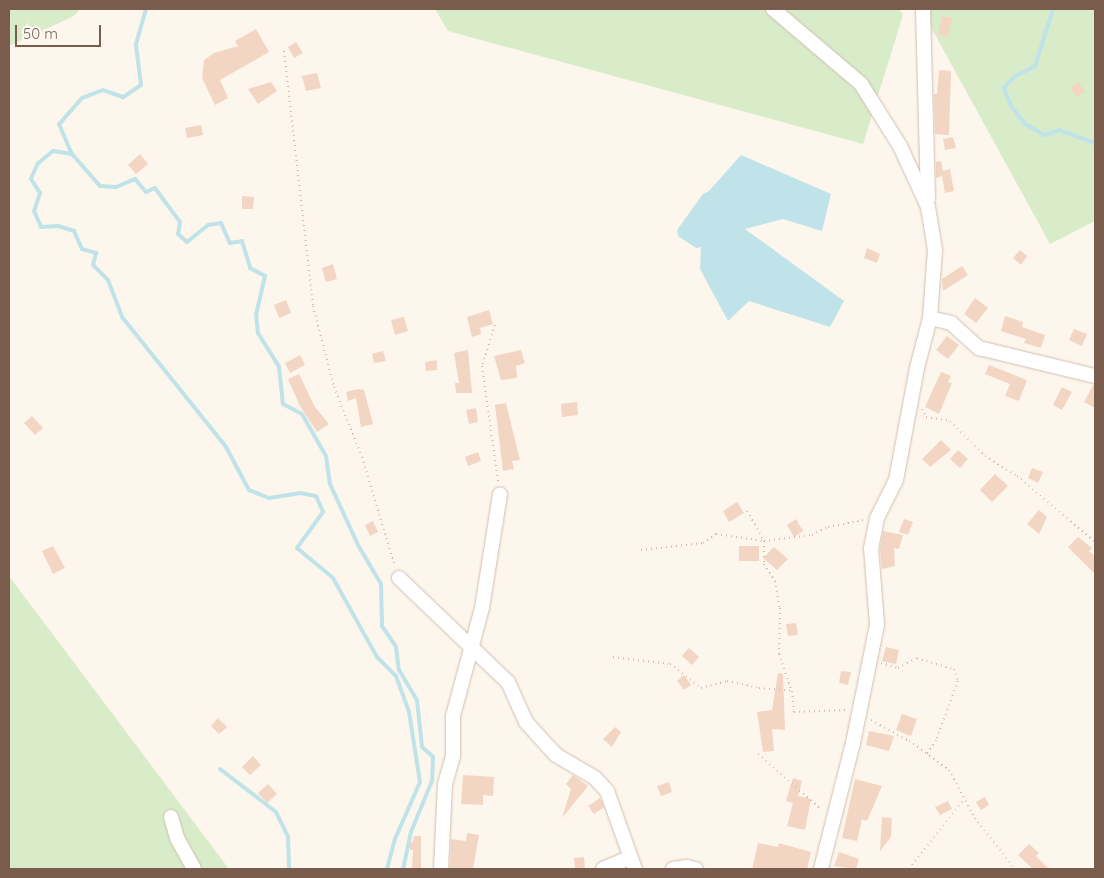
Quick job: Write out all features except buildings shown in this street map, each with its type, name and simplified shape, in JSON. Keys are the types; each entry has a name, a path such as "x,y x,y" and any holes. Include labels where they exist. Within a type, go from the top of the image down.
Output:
{"street":[{"path":"773,9 861,84 900,146 928,207"},
{"path":"821,869 860,711 877,625 871,548 877,518 896,480 913,389 930,318 935,250 928,207 923,9"},
{"path":"930,318 951,323 979,348 1095,376"},
{"path":"441,869 445,784 453,756 453,716 482,608 500,494"},
{"path":"399,578 471,644 508,682 526,722 556,755 595,778 607,791 633,863 603,869"},
{"path":"171,817 177,838 194,869"},
{"path":"673,869 696,869"}],"path":[{"path":"284,51 313,306 334,387 362,457 399,578"},
{"path":"496,325 482,366 500,494"},
{"path":"913,389 926,416 950,421 985,456 1016,476 1095,542"},
{"path":"747,511 764,541 764,564 775,582 780,608 779,654 792,691 794,712 829,708 860,711 928,754 948,770 975,818 1015,869"},
{"path":"641,550 703,542 716,534 764,541 812,535 828,527 877,518"},
{"path":"613,657 670,664 702,688 727,680 759,688 792,691"},
{"path":"869,660 898,668 917,658 954,669 958,681 936,740 928,754"},
{"path":"758,754 819,809 834,812"},
{"path":"909,869 965,798"}],"green space":[{"path":"9,9 80,9 74,16 9,46"},
{"path":"435,9 899,9 903,15 863,144 448,31"},
{"path":"921,9 1095,9 1095,221 1050,244"},
{"path":"9,576 229,869 9,869"}],"water":[{"path":"741,155 831,194 822,231 783,219 745,229 844,301 830,327 749,301 728,321 700,269 701,247 696,248 678,236 677,230 703,194 709,191"}],"waterway":[{"path":"146,9 136,45 141,85 123,97 103,90 82,98 59,124 72,154 53,151 38,163 31,179 40,193 34,211 41,227 58,226 74,231 82,249 96,253 93,265 108,280 122,317 226,447 249,490 269,498 300,493 316,496 323,512 297,548 333,578 377,657 396,676 409,712 420,782 395,839 387,869"},
{"path":"1053,9 1035,66 1015,76 1004,88 1011,106 1025,124 1044,135 1059,130 1095,143"},
{"path":"72,154 100,186 116,187 135,179 146,192 155,188 180,222 178,234 187,242 208,225 221,223 230,243 242,241 250,268 265,276 256,314 258,333 279,367 283,404 302,414 326,456 330,484 358,545 381,584 382,626 396,647 399,670 417,700 422,747 433,757 432,781 411,832 403,869"},
{"path":"220,769 276,812 288,837 289,869"}]}
